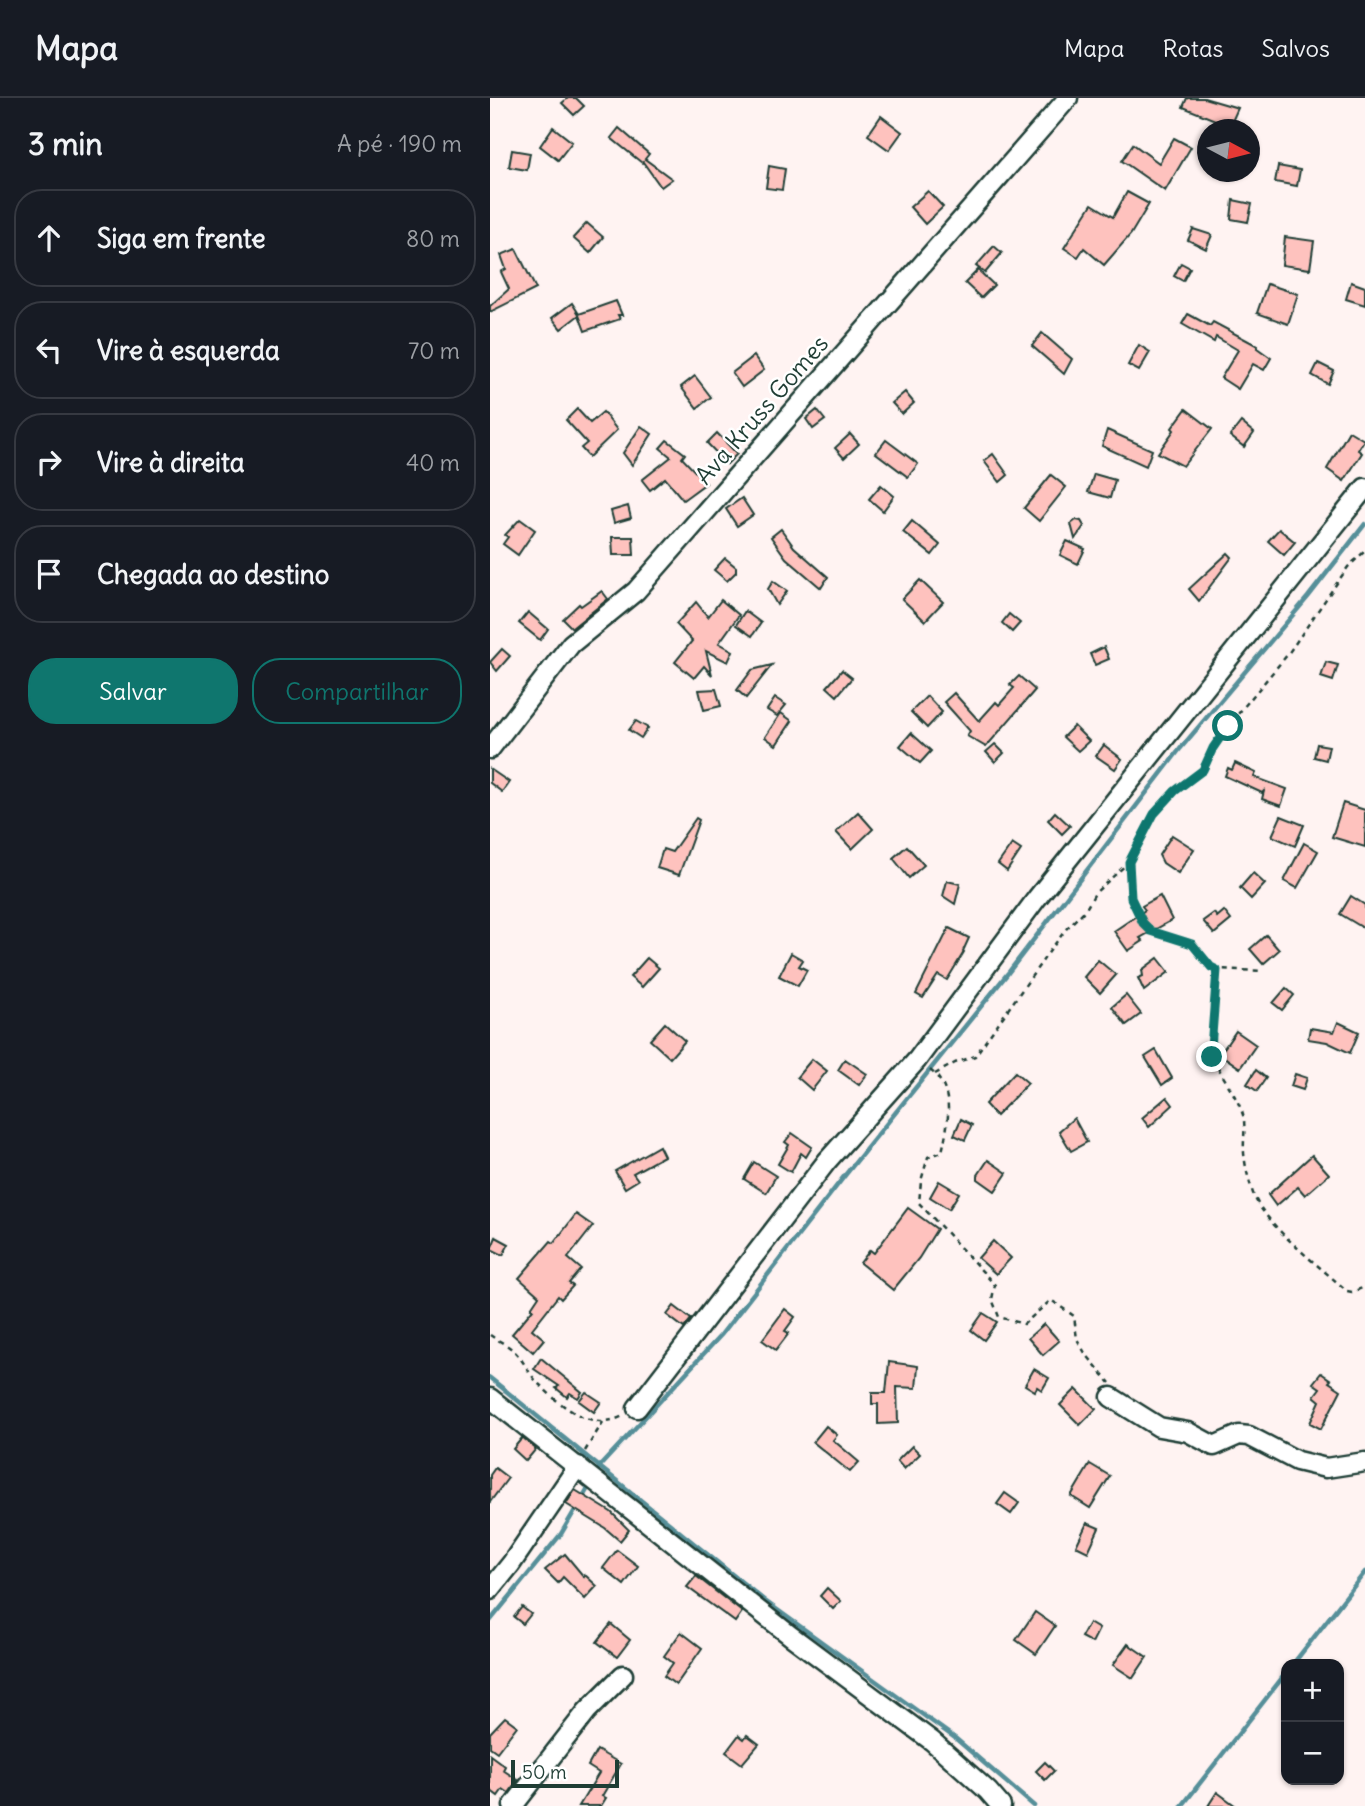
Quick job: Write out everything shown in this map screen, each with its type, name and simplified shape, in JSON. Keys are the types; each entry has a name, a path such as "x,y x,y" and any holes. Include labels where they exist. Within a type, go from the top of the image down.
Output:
{"street":[{"name":"Ava Kruss Gomes","path":"490,749 571,644 636,591 1068,98"},
{"path":"637,1408 827,1161 916,1060 1037,898 1365,488"},
{"path":"1111,1397 1159,1427 1188,1432 1214,1446 1239,1435 1249,1436 1297,1461 1326,1468 1365,1462"},
{"path":"490,1398 791,1636 932,1741 1001,1806"},
{"path":"490,1590 578,1466"},
{"path":"513,1806 587,1711 623,1675"}],"path":[{"path":"1111,1397 1110,1381 1085,1353 1077,1339 1074,1316 1051,1300 1024,1324 999,1317 992,1299 995,1285 919,1203 928,1157 942,1152 948,1126 948,1095 935,1074 975,1056 1067,928 1086,909 1095,893 1129,862 1154,814 1175,791 1203,770 1213,748 1228,726 1288,654 1348,567 1365,551"},
{"path":"1129,862 1131,898 1143,923 1151,931 1192,944 1211,967 1217,970 1264,971"},
{"path":"1217,970 1212,1057 1227,1080 1244,1118 1244,1154 1253,1194 1265,1213 1298,1248 1347,1291 1365,1287"},
{"path":"490,1335 513,1350 538,1383 576,1414 595,1422 603,1422 618,1419 637,1408"},
{"path":"587,1449 603,1422"}],"building":[{"path":"568,98 576,98 584,106 574,115 562,103"},
{"path":"1187,98 1204,98 1238,108 1233,119 1213,119 1183,107"},
{"path":"881,116 902,132 889,150 868,135"},
{"path":"553,127 572,142 558,160 540,146"},
{"path":"619,128 649,154 645,159 672,179 661,187 643,162 611,138"},
{"path":"1174,138 1191,147 1165,191 1122,161 1133,144 1159,163"},
{"path":"512,150 530,153 527,170 509,167"},
{"path":"769,166 785,169 782,190 766,188"},
{"path":"1278,166 1300,170 1297,186 1275,182"},
{"path":"928,191 943,207 925,224 910,207"},
{"path":"1127,192 1149,204 1131,234 1104,265 1084,248 1078,257 1064,248 1092,204 1113,217"},
{"path":"1233,200 1252,204 1248,222 1231,219"},
{"path":"587,223 603,237 590,253 573,238"},
{"path":"1193,229 1212,235 1206,249 1188,240"},
{"path":"1285,237 1314,241 1310,269 1282,265"},
{"path":"994,246 1002,253 985,273 976,266"},
{"path":"516,249 536,289 490,312 490,306 509,289 501,272 506,269 501,255"},
{"path":"1181,263 1190,268 1183,281 1174,276"},
{"path":"978,270 994,285 981,298 965,283"},
{"path":"1351,282 1365,287 1365,305 1346,299"},
{"path":"1267,284 1298,294 1288,324 1257,313"},
{"path":"616,301 622,315 618,315 620,319 585,331 579,315 561,329 552,318 572,303 579,314"},
{"path":"1188,314 1210,326 1213,322 1258,346 1257,348 1271,358 1264,370 1253,364 1238,389 1221,378 1238,350 1216,337 1214,342 1182,324"},
{"path":"1042,333 1072,359 1064,374 1032,346"},
{"path":"1139,345 1150,352 1139,371 1128,365"},
{"path":"754,356 764,370 742,387 732,373"},
{"path":"1318,363 1334,371 1328,384 1312,375"},
{"path":"695,376 711,397 697,408 681,387"},
{"path":"905,392 914,403 902,414 892,403"},
{"path":"577,409 590,423 603,412 617,430 589,457 581,448 587,443 566,420"},
{"path":"1186,409 1212,429 1183,466 1158,453"},
{"path":"817,410 825,420 813,429 806,419"},
{"path":"1241,422 1254,433 1244,447 1230,436"},
{"path":"641,426 652,434 632,465 623,453"},
{"path":"1107,430 1152,450 1146,466 1102,446"},
{"path":"1349,431 1364,440 1358,450 1362,453 1344,481 1327,469"},
{"path":"717,433 737,454 727,464 707,443"},
{"path":"850,434 859,444 844,458 835,448"},
{"path":"667,440 685,454 682,458 706,483 683,500 665,478 650,490 642,480 671,457 660,448"},
{"path":"886,440 918,464 908,477 876,453"},
{"path":"993,454 1008,475 1000,482 984,461"},
{"path":"1094,474 1115,480 1110,498 1088,492"},
{"path":"1051,475 1066,487 1039,521 1024,508"},
{"path":"881,485 894,496 883,511 869,499"},
{"path":"742,498 753,515 737,526 726,509"},
{"path":"628,506 631,518 614,523 611,511"},
{"path":"520,519 535,530 518,555 503,544 508,537 505,535"},
{"path":"1076,520 1081,521 1084,526 1075,539 1071,524"},
{"path":"912,521 940,545 932,555 903,532"},
{"path":"781,529 794,547 828,577 821,588 786,558 771,537"},
{"path":"1279,529 1295,542 1284,555 1268,541"},
{"path":"612,537 633,537 634,555 613,555"},
{"path":"1067,541 1085,549 1078,564 1060,555"},
{"path":"1228,553 1232,557 1199,601 1189,589"},
{"path":"725,558 736,567 736,572 727,581 714,570"},
{"path":"920,580 943,602 925,621 902,599"},
{"path":"773,581 787,591 777,605 768,589"},
{"path":"602,591 608,599 572,628 563,619 579,604 581,606"},
{"path":"721,600 739,615 719,643 733,651 728,662 706,651 712,675 704,666 694,678 675,662 692,641 676,624 696,602 708,617"},
{"path":"745,611 761,623 752,636 736,625"},
{"path":"528,612 548,629 540,640 519,623"},
{"path":"1009,614 1020,623 1012,632 1002,623"},
{"path":"1104,647 1109,659 1095,665 1090,654"},
{"path":"502,649 510,656 497,671 490,662"},
{"path":"1326,662 1338,665 1333,681 1321,677"},
{"path":"772,665 746,698 737,690 752,670"},
{"path":"842,670 852,678 837,696 827,687"},
{"path":"1019,676 1035,690 986,747 967,736 970,731 944,702 954,693 979,721 996,702 999,705 1014,688 1010,685"},
{"path":"716,689 721,706 704,710 699,690"},
{"path":"927,696 942,712 927,728 911,712"},
{"path":"775,698 786,705 777,716 767,710"},
{"path":"781,713 792,721 776,745 765,737"},
{"path":"636,721 648,728 641,738 629,730"},
{"path":"1074,726 1089,741 1078,751 1063,737"},
{"path":"911,733 931,751 920,763 900,746"},
{"path":"995,744 1004,753 995,762 986,752"},
{"path":"1317,744 1329,746 1326,760 1314,757"},
{"path":"1104,745 1122,759 1115,769 1096,756"},
{"path":"1235,763 1256,773 1254,777 1287,789 1281,806 1262,799 1264,791 1262,793 1225,776 1228,768 1232,770"},
{"path":"490,769 509,782 502,792 490,783"},
{"path":"1343,803 1365,810 1365,847 1332,837"},
{"path":"858,812 873,829 852,849 836,832"},
{"path":"1055,812 1070,826 1062,834 1048,820"},
{"path":"1281,816 1304,825 1295,846 1272,836"},
{"path":"696,818 699,820 679,875 657,868 663,849 672,852"},
{"path":"1172,835 1194,849 1178,873 1163,863 1159,855"},
{"path":"1304,843 1318,851 1297,888 1284,881"},
{"path":"1012,844 1021,850 1007,871 998,864"},
{"path":"907,846 924,865 909,878 893,858"},
{"path":"1253,873 1265,884 1251,899 1240,888"},
{"path":"947,881 960,884 955,904 943,896"},
{"path":"1160,896 1172,920 1140,938 1143,941 1128,951 1114,931 1145,910 1142,906"},
{"path":"1351,896 1365,905 1365,929 1340,914"},
{"path":"1224,911 1231,920 1214,934 1203,921 1214,913 1217,917"},
{"path":"949,928 969,938 964,952 947,980 938,975 923,998 916,994"},
{"path":"1266,935 1279,950 1263,964 1250,949"},
{"path":"791,953 803,960 799,966 807,970 798,986 779,976"},
{"path":"647,958 659,968 642,987 630,977"},
{"path":"1158,958 1169,972 1144,991 1138,978 1143,976 1142,970"},
{"path":"1098,960 1116,975 1100,993 1084,977"},
{"path":"1286,988 1294,995 1282,1010 1273,1003"},
{"path":"1126,995 1141,1014 1126,1025 1112,1007"},
{"path":"1338,1022 1359,1032 1350,1053 1327,1042 1308,1039 1310,1028 1334,1032"},
{"path":"665,1023 685,1041 670,1058 650,1040"},
{"path":"1236,1031 1256,1045 1240,1068 1220,1054"},
{"path":"1156,1050 1172,1078 1162,1085 1145,1057"},
{"path":"812,1059 827,1071 812,1090 797,1077"},
{"path":"845,1059 867,1074 859,1085 838,1070"},
{"path":"1256,1070 1266,1078 1257,1091 1247,1084"},
{"path":"1015,1072 1028,1083 996,1116 985,1104"},
{"path":"1295,1074 1307,1078 1303,1090 1291,1086"},
{"path":"1167,1097 1173,1105 1149,1127 1142,1118"},
{"path":"1074,1118 1087,1142 1071,1151 1059,1131"},
{"path":"961,1119 972,1125 965,1140 954,1135"},
{"path":"792,1133 812,1147 806,1157 801,1153 791,1172 778,1164 789,1145 785,1142"},
{"path":"659,1146 664,1156 633,1173 638,1180 625,1188 615,1171"},
{"path":"1312,1155 1329,1174 1305,1195 1298,1187 1276,1206 1268,1195"},
{"path":"988,1160 1007,1173 995,1191 978,1179"},
{"path":"754,1162 776,1176 766,1193 744,1179"},
{"path":"939,1181 959,1193 949,1209 930,1197"},
{"path":"908,1208 937,1229 919,1258 893,1290 860,1263 870,1250 874,1253"},
{"path":"576,1214 593,1226 568,1258 581,1269 569,1283 573,1286 561,1299 558,1296 532,1329 544,1339 533,1352 512,1334 533,1309 531,1308 539,1296 519,1278 551,1241 554,1243"},
{"path":"496,1237 509,1244 503,1255 491,1249"},
{"path":"993,1241 1011,1258 996,1274 978,1258"},
{"path":"674,1306 691,1319 684,1328 667,1315"},
{"path":"785,1309 795,1317 785,1331 789,1333 776,1350 762,1340"},
{"path":"983,1313 997,1322 984,1340 971,1330"},
{"path":"1044,1324 1059,1341 1043,1355 1028,1338"},
{"path":"541,1358 582,1392 578,1398 570,1393 567,1397 556,1388 559,1386 534,1369"},
{"path":"889,1362 918,1366 916,1388 897,1387 898,1423 878,1424 878,1404 872,1404 872,1393 886,1393"},
{"path":"1034,1369 1049,1378 1042,1390 1037,1387 1035,1391 1025,1385"},
{"path":"1321,1373 1341,1390 1321,1429 1310,1423 1320,1401 1314,1396 1320,1388 1313,1383"},
{"path":"1076,1389 1096,1409 1080,1425 1060,1405"},
{"path":"586,1392 601,1402 594,1412 579,1401"},
{"path":"826,1426 837,1435 833,1440 859,1462 850,1472 813,1442"},
{"path":"522,1438 536,1449 526,1461 513,1449"},
{"path":"912,1446 920,1454 904,1469 897,1461"},
{"path":"1090,1464 1110,1476 1090,1508 1071,1496"},
{"path":"495,1468 508,1478 490,1502 490,1475"},
{"path":"575,1490 611,1512 629,1530 620,1541 605,1528 566,1504"},
{"path":"1005,1493 1019,1503 1011,1514 997,1504"},
{"path":"1087,1523 1099,1528 1088,1552 1076,1546"},
{"path":"617,1550 638,1566 624,1585 603,1568"},
{"path":"565,1554 584,1577 585,1575 597,1586 585,1599 563,1577 558,1583 545,1570"},
{"path":"696,1576 742,1612 735,1622 687,1587"},
{"path":"827,1588 841,1601 833,1609 820,1596"},
{"path":"522,1607 531,1614 523,1624 514,1617"},
{"path":"1035,1612 1055,1626 1036,1654 1016,1640"},
{"path":"1089,1623 1099,1629 1092,1643 1081,1637"},
{"path":"611,1624 630,1640 617,1657 597,1642"},
{"path":"681,1632 702,1648 676,1685 664,1676 673,1663 664,1656"},
{"path":"1128,1644 1147,1657 1133,1678 1113,1665"},
{"path":"505,1717 517,1726 497,1752 490,1747 490,1733"},
{"path":"739,1735 744,1739 747,1735 759,1744 742,1764 726,1752"},
{"path":"597,1750 621,1764 602,1796 606,1798 601,1806 579,1806 599,1773 588,1766"},
{"path":"490,1755 505,1766 503,1770 518,1780 509,1793 503,1789 498,1796 490,1790"},
{"path":"1045,1762 1054,1771 1045,1780 1036,1771"},
{"path":"1217,1792 1236,1806 1208,1806"}],"waterway":[{"path":"595,1476 600,1466 721,1335 1008,973 1180,749 1308,597 1365,524"},
{"path":"490,1378 765,1601 955,1738 1034,1806"},
{"path":"490,1621 561,1534 591,1483"},
{"path":"1297,1659 1365,1572"},
{"path":"1182,1806 1281,1679"}],"route":[{"path":"1212,1057 1217,970 1211,967 1192,944 1151,931 1143,923 1131,898 1129,862 1154,814 1167,798 1203,770 1213,748 1228,726"}]}
